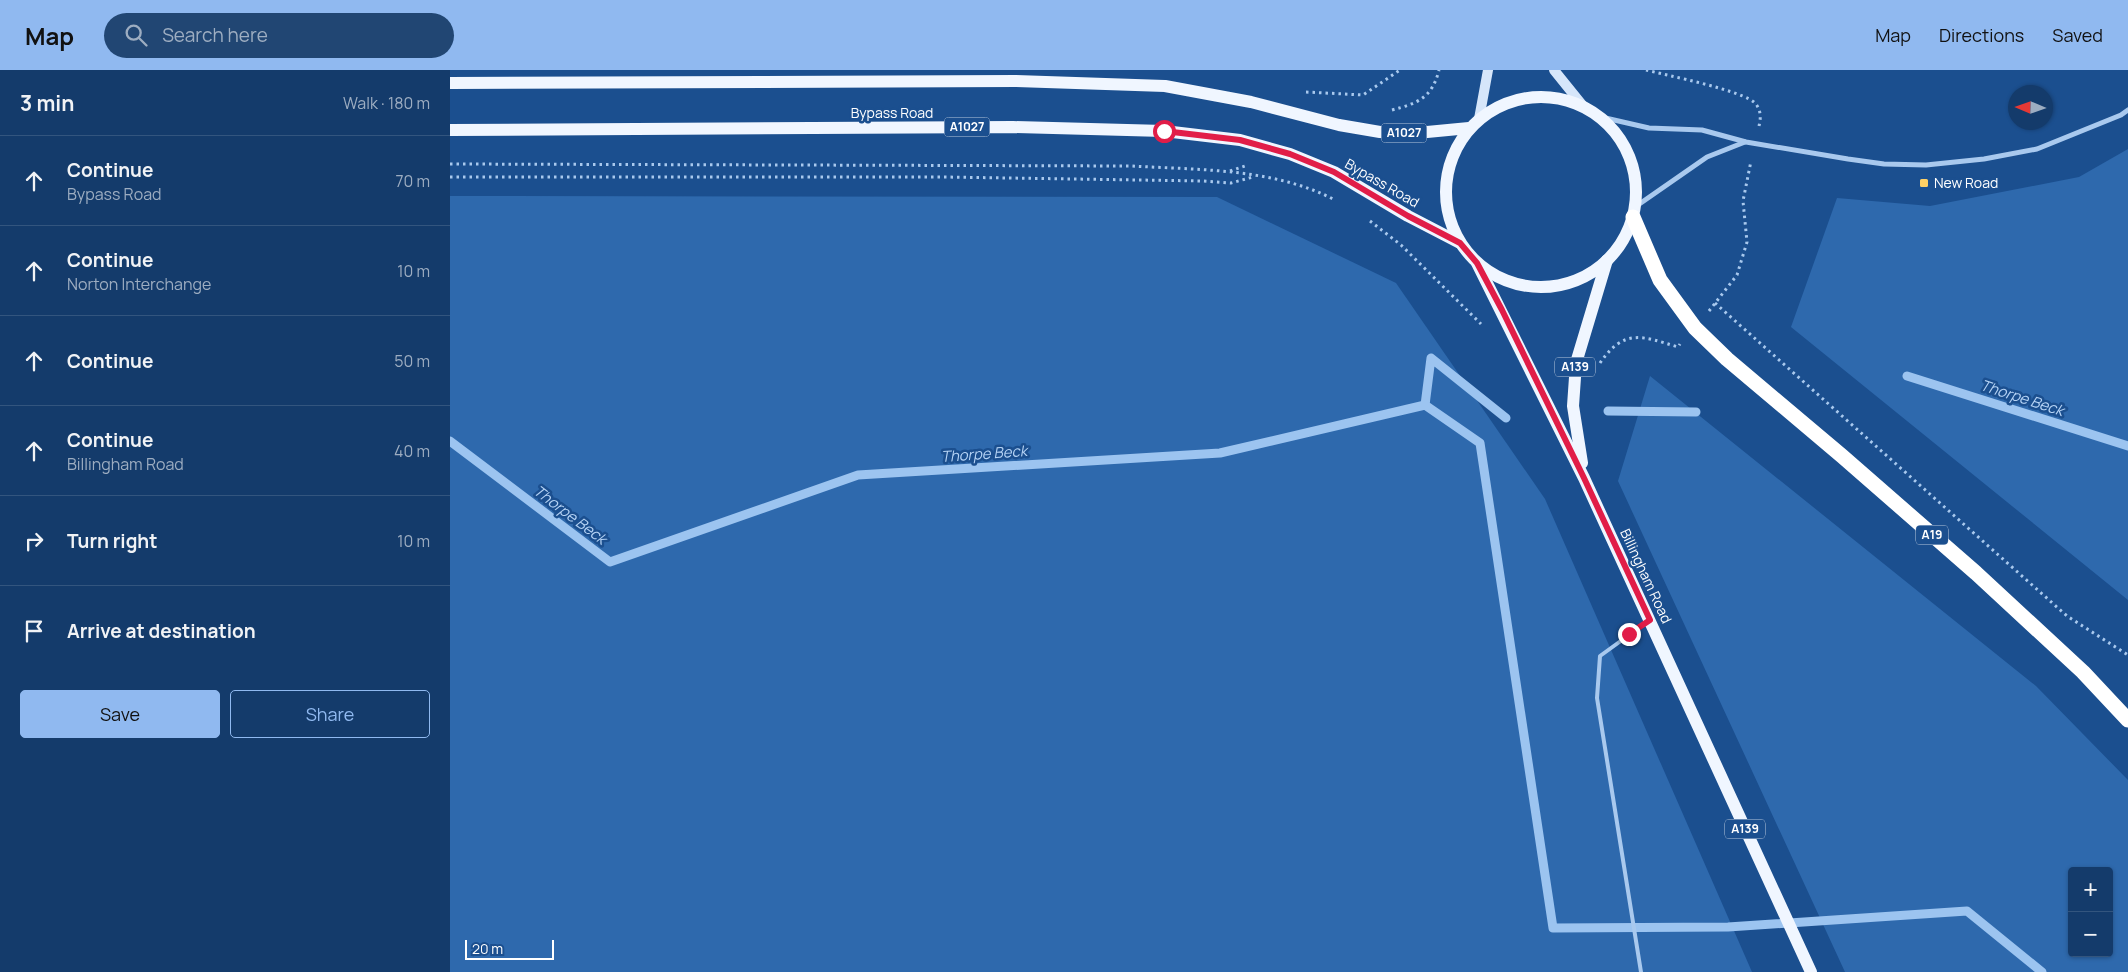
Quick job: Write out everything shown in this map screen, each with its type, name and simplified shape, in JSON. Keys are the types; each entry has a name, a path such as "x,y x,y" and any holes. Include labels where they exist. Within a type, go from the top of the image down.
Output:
{"highway":[{"name":"A19","path":"1634,212 1660,280 1695,328 1727,359 1976,573 2082,672 2128,720"}],"main road":[{"path":"1474,124 1488,70"},
{"path":"1554,70 1582,106"},
{"name":"A1027","path":"450,83 1016,81 1165,86 1251,102 1339,125 1380,132 1406,134 1474,124"},
{"path":"1529,97 1556,97 1582,106 1600,117 1618,135 1630,157 1636,182 1634,212 1623,240 1608,260 1584,277 1557,286 1528,287 1501,279 1477,263 1460,243 1448,215 1446,184 1452,154 1474,124 1502,104 1529,97"},
{"name":"Bypass Road","path":"450,130 1013,127 1164,131 1240,140 1290,154 1334,172 1408,216 1460,243"},
{"name":"A139","path":"1584,478 1573,406 1576,363 1608,260"},
{"name":"A139","path":"1477,263 1584,478"},
{"name":"Billingham Road","path":"1584,478 1811,972"}],"street":[{"path":"1600,117 1649,128 1702,130 1746,142 1884,164 1926,165 1984,159 2037,149 2121,115 2128,110"},
{"path":"1634,212 1707,157 1746,142"}],"lane":[{"path":"1641,970 1597,698 1600,656 1650,620"}],"path":[{"path":"1386,112 1415,104 1428,94 1439,70"},
{"path":"450,164 1132,166 1230,172 1314,189 1338,202"},
{"path":"450,177 943,177 1203,181 1231,184 1256,177"},
{"path":"1362,215 1401,245 1483,326"},
{"path":"1576,363 1598,367 1608,352 1621,340 1634,336 1678,347 1715,303 2067,616 2128,654"}],"shaded area":[{"path":"2128,149 2128,600 1791,327 1837,198 1930,206 2079,177"},
{"path":"450,196 1217,197 1396,283 1545,499 1752,972 450,972"},
{"path":"1650,376 2036,686 2128,780 2128,972 1845,972 1618,481"}],"waterway":[{"name":"Thorpe Beck","path":"450,441 610,562 858,475 1220,453 1425,405 1431,358 1506,418"},
{"name":"Thorpe Beck","path":"1907,376 2128,446"},
{"path":"1425,405 1480,443 1553,928 1728,927 1967,911 2042,972"},
{"name":"Thorpe Beck","path":"1608,411 1696,412"}],"place":[{"name":"New Road","path":"1924,183"}],"route":[{"path":"1164,131 1240,140 1290,154 1334,172 1408,216 1460,243 1477,263 1502,310 1584,478 1650,620 1629,634"}]}
